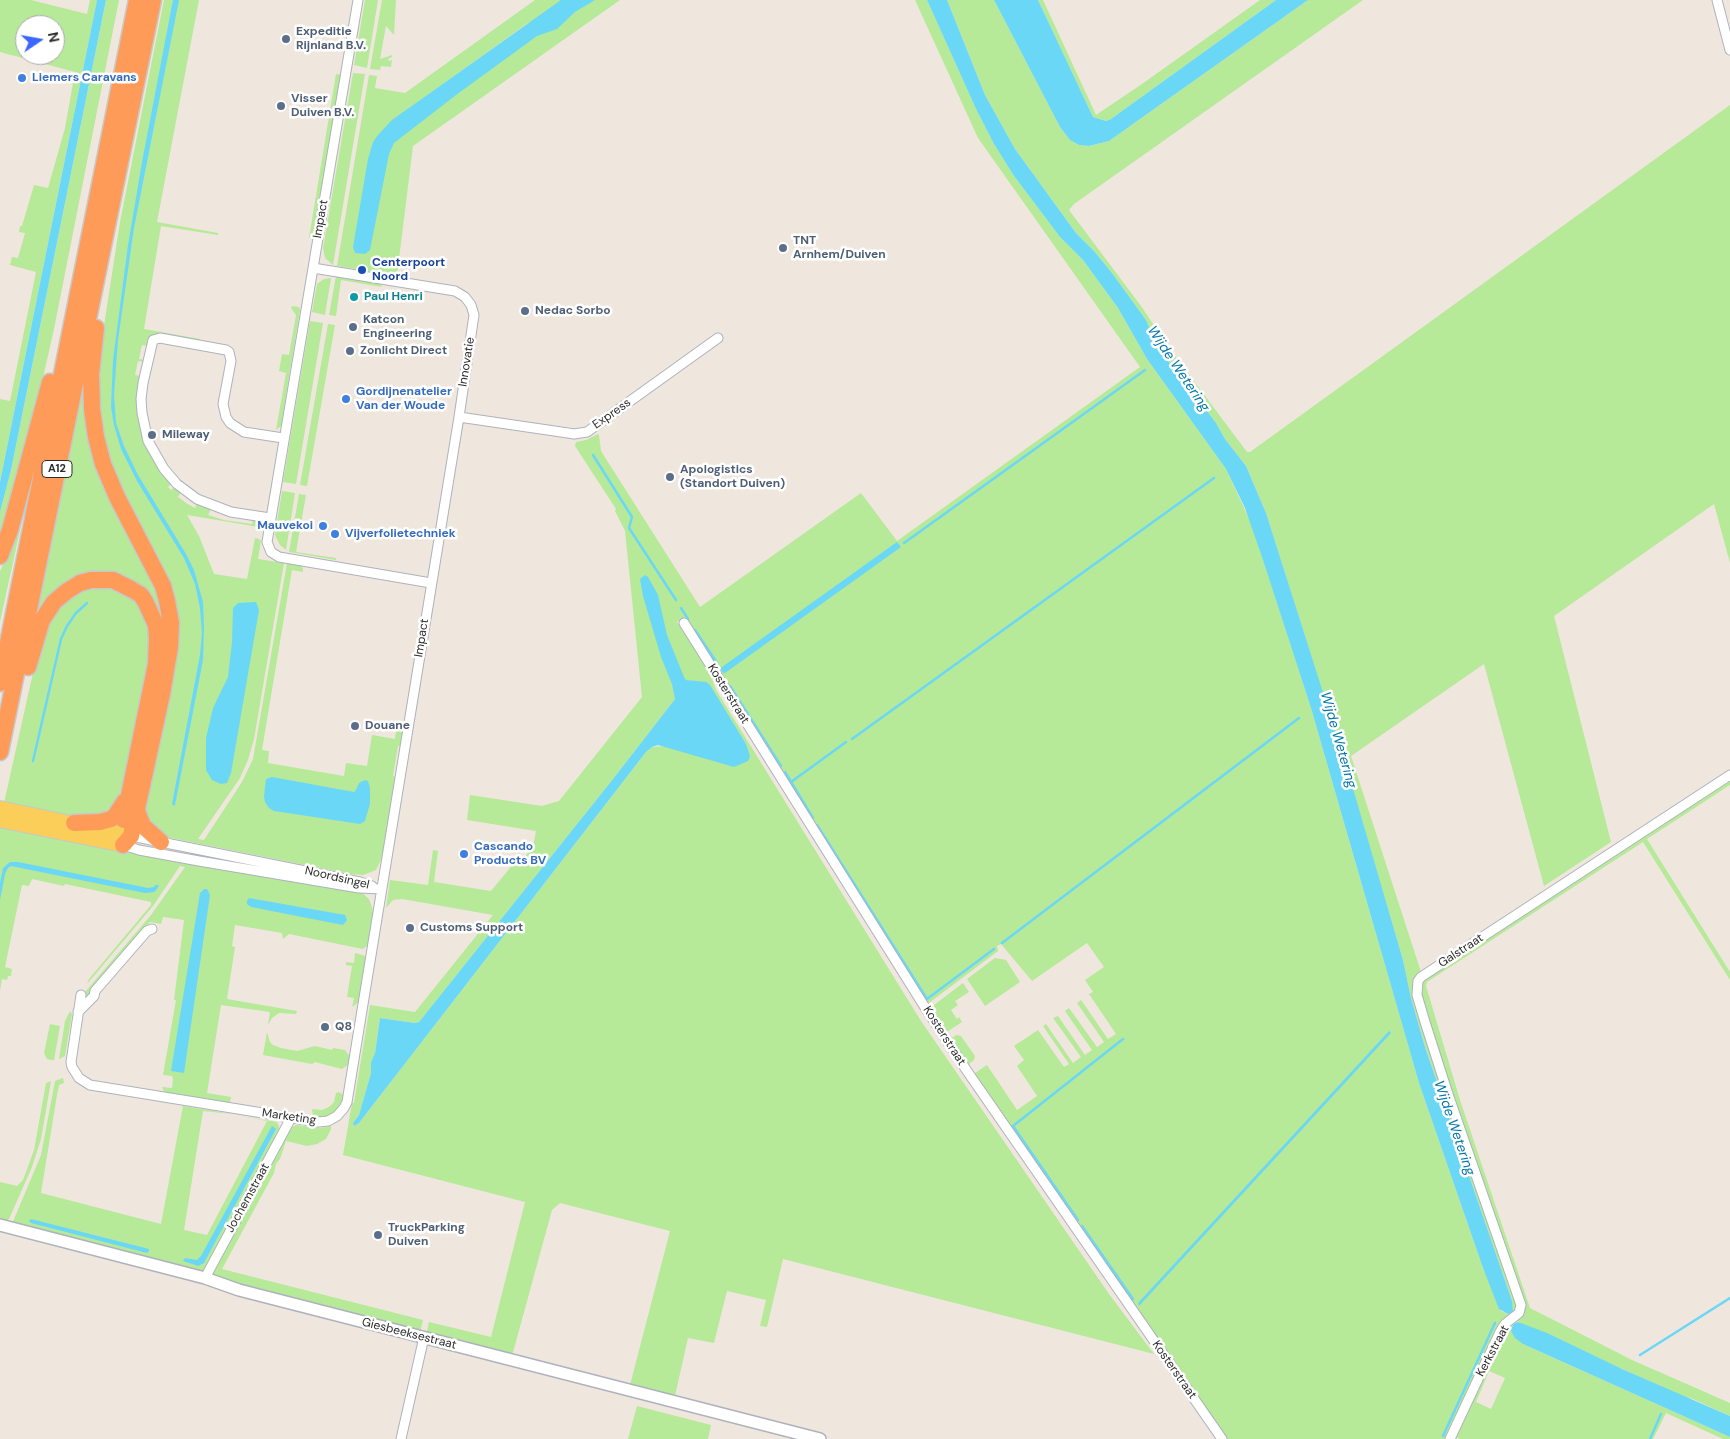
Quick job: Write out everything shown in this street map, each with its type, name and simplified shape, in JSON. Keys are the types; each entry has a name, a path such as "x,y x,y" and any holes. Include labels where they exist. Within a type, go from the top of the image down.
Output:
{"highway":[{"name":"A12","path":"0,683 137,0"},
{"name":"A12","path":"0,753 153,0"},
{"name":"A12","path":"74,823 100,822 111,819 120,810 132,804 162,694 170,647 171,623 163,586 117,497 103,464 96,437 92,409 91,374 93,345 108,260 114,185"},
{"name":"A12","path":"0,556 16,510 90,235"},
{"name":"A12","path":"0,753 22,692 42,620 54,602 80,583 91,580 113,580 131,588 141,595 146,603 156,625 157,639 156,664 132,804 131,841"},
{"path":"132,804 143,826 161,842"}],"main road":[{"name":"Noordsingel","path":"0,808 9,818 131,841"},
{"name":"Noordsingel","path":"9,818 74,823 131,841"}],"street":[{"name":"Impact","path":"358,0 267,542 272,552 280,557 431,583 382,889"},
{"path":"1717,0 1730,50"},
{"name":"Innovatie","path":"312,268 455,291 465,297 471,305 473,320 431,583"},
{"path":"270,518 231,512 198,499 177,484 164,469 148,441 142,413 143,383 153,340 160,338 226,350 231,361 223,404 226,417 230,423 244,432 284,438"},
{"name":"Express","path":"459,417 574,434 587,432 718,338"},
{"name":"Kosterstraat","path":"684,623 926,1009 1222,1439"},
{"name":"Galstraat","path":"1497,1236 1424,1022 1417,994 1418,981 1421,977 1730,775"},
{"name":"Noordsingel","path":"131,841 359,888 382,889"},
{"name":"Noordsingel","path":"131,841 161,842 360,882 382,889"},
{"name":"Marketing","path":"81,995 71,1062 75,1073 84,1082 96,1086 291,1118 318,1122 328,1121 341,1112 347,1102 382,889"},
{"path":"78,1013 147,931 152,929"},
{"name":"Jochemstraat","path":"205,1278 291,1118"},
{"name":"Giesbeeksestraat","path":"0,1224 205,1278 239,1290 820,1439"},
{"name":"Kerkstraat","path":"1450,1439 1500,1332 1520,1312 1520,1298 1497,1236"},
{"path":"402,1439 424,1337"}],"green space":[{"path":"0,0 31,0 87,14 90,0 97,0 0,482 0,399 10,401 36,272 10,265 12,257 18,258 25,233 19,232 20,226 22,226 34,185 48,188 65,128 75,72 49,65 65,65 65,15 15,15 15,56 0,52"},
{"path":"106,0 119,0 54,329 31,431 0,546 0,512 11,470"},
{"path":"164,0 199,0 157,222 218,233 218,235 161,226 144,329 200,339 200,342 161,335 148,346 142,345 139,359 145,360 144,362 138,361 135,375 141,376 147,446 152,457 171,484 168,487 171,490 175,487 181,492 178,497 186,503 195,508 197,503 211,509 208,515 224,520 252,524 253,519 262,521 264,525 261,532 259,532 259,527 187,515 199,536 214,574 247,579 255,538 261,541 258,559 284,563 254,739 248,760 240,778 198,839 204,840 242,782 253,759 287,563 300,565 303,568 303,572 292,570 262,750 269,751 268,763 344,776 346,763 367,766 372,735 395,739 397,724 401,726 402,733 393,776 395,777 383,852 376,870 363,875 166,837 144,816 177,639 112,471 100,425 99,358 120,222"},
{"path":"365,0 378,0 367,68 354,65"},
{"path":"382,0 396,0 394,35 386,26 380,59 392,55 388,59 389,61 392,60 391,67 381,66 380,70 370,69"},
{"path":"535,0 564,0 528,23 408,109 388,153 396,138 536,34 560,22 593,0 620,0 413,146 397,275 368,271 368,269 364,268 363,270 337,266 369,75 377,76 375,88 405,93"},
{"path":"915,0 927,0 976,109 994,144 1014,176 1060,237 1083,260 1118,308 1147,359 1226,469 1252,525 1311,708 1419,1083 1483,1268 1501,1311 1508,1314 1509,1317 1446,1439 1224,1439 974,1078 975,1073 987,1065 1017,1110 1037,1096 1017,1066 1024,1060 1014,1046 1038,1030 1064,1067 1069,1064 1043,1026 1046,1024 1073,1063 1081,1057 1053,1018 1058,1016 1085,1055 1092,1050 1065,1011 1069,1008 1097,1047 1104,1042 1077,1003 1081,1000 1108,1039 1116,1034 1089,994 1093,992 1085,980 1104,967 1087,943 1032,981 1001,944 997,946 998,951 929,1003 924,1004 682,618 677,622 710,673 716,690 921,1021 1109,1294 1154,1354 783,1259 767,1327 760,1326 766,1300 727,1291 714,1343 688,1338 675,1396 630,1385 670,1231 560,1203 552,1210 512,1356 426,1335 429,1322 491,1337 525,1202 343,1155 352,1103 354,1103 370,1005 415,1012 493,915 402,899 393,900 386,908 390,880 428,885 433,850 438,851 434,882 491,891 514,863 518,865 533,847 536,831 467,820 470,795 542,806 559,801 642,697 625,531 615,511 616,509 575,446 576,442 599,435 601,451 700,607 861,493 897,541 1140,367 978,138","holes":["683,680 689,680 665,746 652,747 646,752 359,1123 354,1126 353,1123 359,1115 371,1073 371,1062 375,1053 380,1018 419,1022 675,699"]},
{"path":"947,0 994,0 1060,127 1070,140 1079,145 1089,146 1109,141 1308,0 1363,0 1074,204 1069,210 1247,452 1250,452 1730,105 1730,563 1714,504 1554,616 1611,842 1544,886 1484,664 1351,756 1421,972 1414,980 1413,992 1517,1307 1514,1313 1512,1301 1425,1047 1411,998 1403,960 1346,767 1266,513 1246,466 1198,399 1179,378 1154,338 1146,320 1112,273 1076,233 1015,149 985,95"},
{"path":"1038,0 1043,0 1096,115 1260,0 1276,0 1106,121 1093,117"},
{"path":"353,73 365,74 333,265 325,258 323,248"},
{"path":"336,74 341,75 313,236 309,238"},
{"path":"336,276 380,283 382,287 341,280 336,316 329,315"},
{"path":"331,278 325,315 312,312 317,284 324,279"},
{"path":"292,306 299,307 300,310 281,426 276,430 286,373 279,371 282,354 289,355 296,315 291,308"},
{"path":"310,321 323,323 296,484 283,482"},
{"path":"95,323 89,410 163,606 156,675 149,599 81,579 31,639"},
{"path":"328,324 335,325 307,486 300,485"},
{"path":"282,491 295,493 286,550 280,545 275,535"},
{"path":"299,494 306,495 296,552 336,558 336,560 289,552"},
{"path":"26,503 0,622 0,571"},
{"path":"110,586 134,598 148,618 151,648 119,804 100,819 65,816 4,803 38,650 46,627 58,607 83,588"},
{"path":"1730,778 1730,785 1647,839 1730,972 1730,980 1643,842 1427,982 1426,986 1460,1100 1530,1308 1632,1360 1730,1403 1730,1416 1518,1322 1517,1318 1524,1314 1524,1303 1466,1138 1420,994 1424,979"},
{"path":"0,826 132,853 253,873 283,880 360,891 369,899 372,907 373,914 368,945 363,949 289,934 283,939 282,933 235,925 232,946 235,947 227,999 297,1011 296,1014 279,1013 272,1018 268,1025 270,1012 221,1005 207,1093 231,1097 230,1102 165,1093 162,1087 172,1088 173,1079 172,1076 163,1075 176,1000 174,1000 184,920 163,917 161,924 150,922 92,989 91,995 83,1004 85,992 151,915 185,867 180,866 153,906 87,984 89,979 151,905 151,902 32,879 29,886 22,885 5,967 12,969 11,976 8,976 7,980 2,979 0,991"},
{"path":"355,953 365,956 366,959 359,1002 352,1007 354,998 347,997 352,966 346,965 346,962 354,963"},
{"path":"995,958 1006,960 1020,982 985,1006 967,979"},
{"path":"963,983 969,992 955,1001 958,1005 951,1010 957,1019 959,1017 962,1022 947,1032 944,1031 933,1014 934,1005"},
{"path":"70,1011 72,1014 65,1056 59,1059 65,1021"},
{"path":"50,1024 60,1026 54,1060 47,1059 44,1053"},
{"path":"267,1032 270,1042 281,1048 297,1051 315,1046 332,1050 333,1048 345,1050 350,1057 349,1064 342,1069 315,1062 312,1064 263,1055"},
{"path":"957,1035 961,1036 975,1056 974,1060 969,1064 965,1063 951,1042 951,1038"},
{"path":"63,1078 64,1083 59,1085 57,1095 41,1193 161,1224 183,1106 232,1114 203,1111 184,1230 207,1235 267,1121 240,1116 277,1122 280,1130 204,1271 201,1272 12,1224 41,1155 55,1081"},
{"path":"51,1081 41,1139 32,1167 9,1219 6,1221 0,1219 0,1182 17,1186 23,1180 34,1150 46,1083"},
{"path":"339,1092 344,1095 338,1110 326,1117 313,1117 312,1109 322,1110 329,1107 334,1102 336,1093"},
{"path":"296,1125 320,1128 331,1126 331,1129 326,1139 317,1144 307,1146 286,1141 274,1173 222,1269 423,1320 420,1333 244,1287 213,1275 212,1272 289,1129"},
{"path":"1511,1322 1513,1324 1511,1328 1523,1344 1730,1437 1730,1439 1723,1439 1666,1413 1653,1439 1459,1439 1455,1435 1497,1343","holes":["1489,1371 1505,1378 1491,1409 1476,1402"]},
{"path":"637,1406 711,1425 708,1439 628,1439"}],"water":[{"path":"97,0 106,0 11,470 0,512 0,482"},
{"path":"173,0 179,0 134,228 118,340 114,395 116,423 124,446 138,475 186,554 194,570 203,602 203,660 174,806 172,804 200,655 202,633 200,608 195,584 184,558 137,481 121,449 111,407 113,360 128,245"},
{"path":"561,0 595,0 575,12 557,29 537,36 394,143 389,154 370,250 365,254 355,253 353,247 368,159 373,142 378,135 392,120"},
{"name":"Wijde Wetering","path":"927,0 947,0 985,95 1015,149 1076,233 1112,273 1146,320 1154,338 1179,378 1198,399 1246,466 1266,513 1347,768 1403,960 1411,998 1425,1047 1512,1301 1513,1312 1508,1314 1499,1309 1419,1083 1311,708 1245,508 1226,469 1147,359 1118,308 1083,260 1060,237 1014,176 994,144 976,109"},
{"path":"994,0 1038,0 1093,117 1106,121 1276,0 1308,0 1109,141 1089,146 1079,145 1070,140 1060,127"},
{"path":"897,542 901,547 725,673 720,669 722,667"},
{"path":"645,575 658,595 667,635 684,677 686,680 706,682 710,685 746,744 750,756 748,761 734,767 658,745 646,752 359,1123 354,1126 353,1123 359,1115 371,1073 371,1062 375,1053 380,1018 419,1022 675,699 672,684 661,657 643,596 640,579"},
{"path":"256,602 259,610 231,773 227,783 221,784 212,780 206,770 206,738 213,708 228,677 233,608 238,603"},
{"path":"272,777 354,792 359,783 365,780 368,781 370,804 365,821 360,824 274,811 265,802 264,796 266,779"},
{"path":"10,862 148,888 159,885 154,892 145,893 11,866 5,874 0,900 0,883 3,868"},
{"path":"207,889 210,895 184,1073 171,1071 200,893"},
{"path":"249,898 345,915 347,920 343,925 251,907 247,904"},
{"path":"1389,1031 1391,1033 1139,1306 1138,1303"},
{"path":"272,1126 276,1129 204,1263 198,1266 183,1261 185,1258 197,1260 201,1256"},
{"path":"31,1219 149,1249 149,1251 147,1253 31,1223 29,1221"},
{"path":"1518,1322 1547,1333 1622,1369 1730,1416 1730,1437 1523,1344 1515,1338 1511,1331 1513,1324"}],"waterway":[{"path":"904,543 1145,370"},
{"path":"593,455 632,517 629,528 676,600"},
{"path":"852,739 1214,478"},
{"path":"33,761 61,639 76,613 87,603"},
{"path":"681,608 688,619"},
{"path":"695,630 717,663"},
{"path":"730,686 781,766"},
{"path":"1002,943 1299,718"},
{"path":"791,782 846,742"},
{"path":"785,772 813,818"},
{"path":"817,825 927,999 994,949"},
{"path":"1078,1220 1013,1126 1123,1039"},
{"path":"1082,1226 1133,1299"},
{"path":"1640,1355 1730,1298"},
{"path":"1443,1436 1495,1323"},
{"path":"1650,1439 1661,1414"}],"place":[{"name":"Expeditie Rijnland B.V.","path":"286,39"},
{"name":"Liemers Caravans","path":"22,78"},
{"name":"Visser Duiven B.V.","path":"281,106"},
{"name":"TNT Arnhem/Duiven","path":"783,248"},
{"name":"Centerpoort Noord","path":"362,270"},
{"name":"Paul Henri","path":"354,297"},
{"name":"Nedac Sorbo","path":"525,311"},
{"name":"Katcon Engineering","path":"353,327"},
{"name":"Zonlicht Direct","path":"350,351"},
{"name":"Gordijnenatelier Van der Woude","path":"346,399"},
{"name":"Mileway","path":"152,435"},
{"name":"Apologistics (Standort Duiven)","path":"670,477"},
{"name":"Mauvekoi","path":"323,526"},
{"name":"Vijverfolietechniek","path":"335,534"},
{"name":"Douane","path":"355,726"},
{"name":"Cascando Products BV","path":"464,854"},
{"name":"Customs Support","path":"410,928"},
{"name":"Q8","path":"325,1027"},
{"name":"TruckParking Duiven","path":"378,1235"}]}
